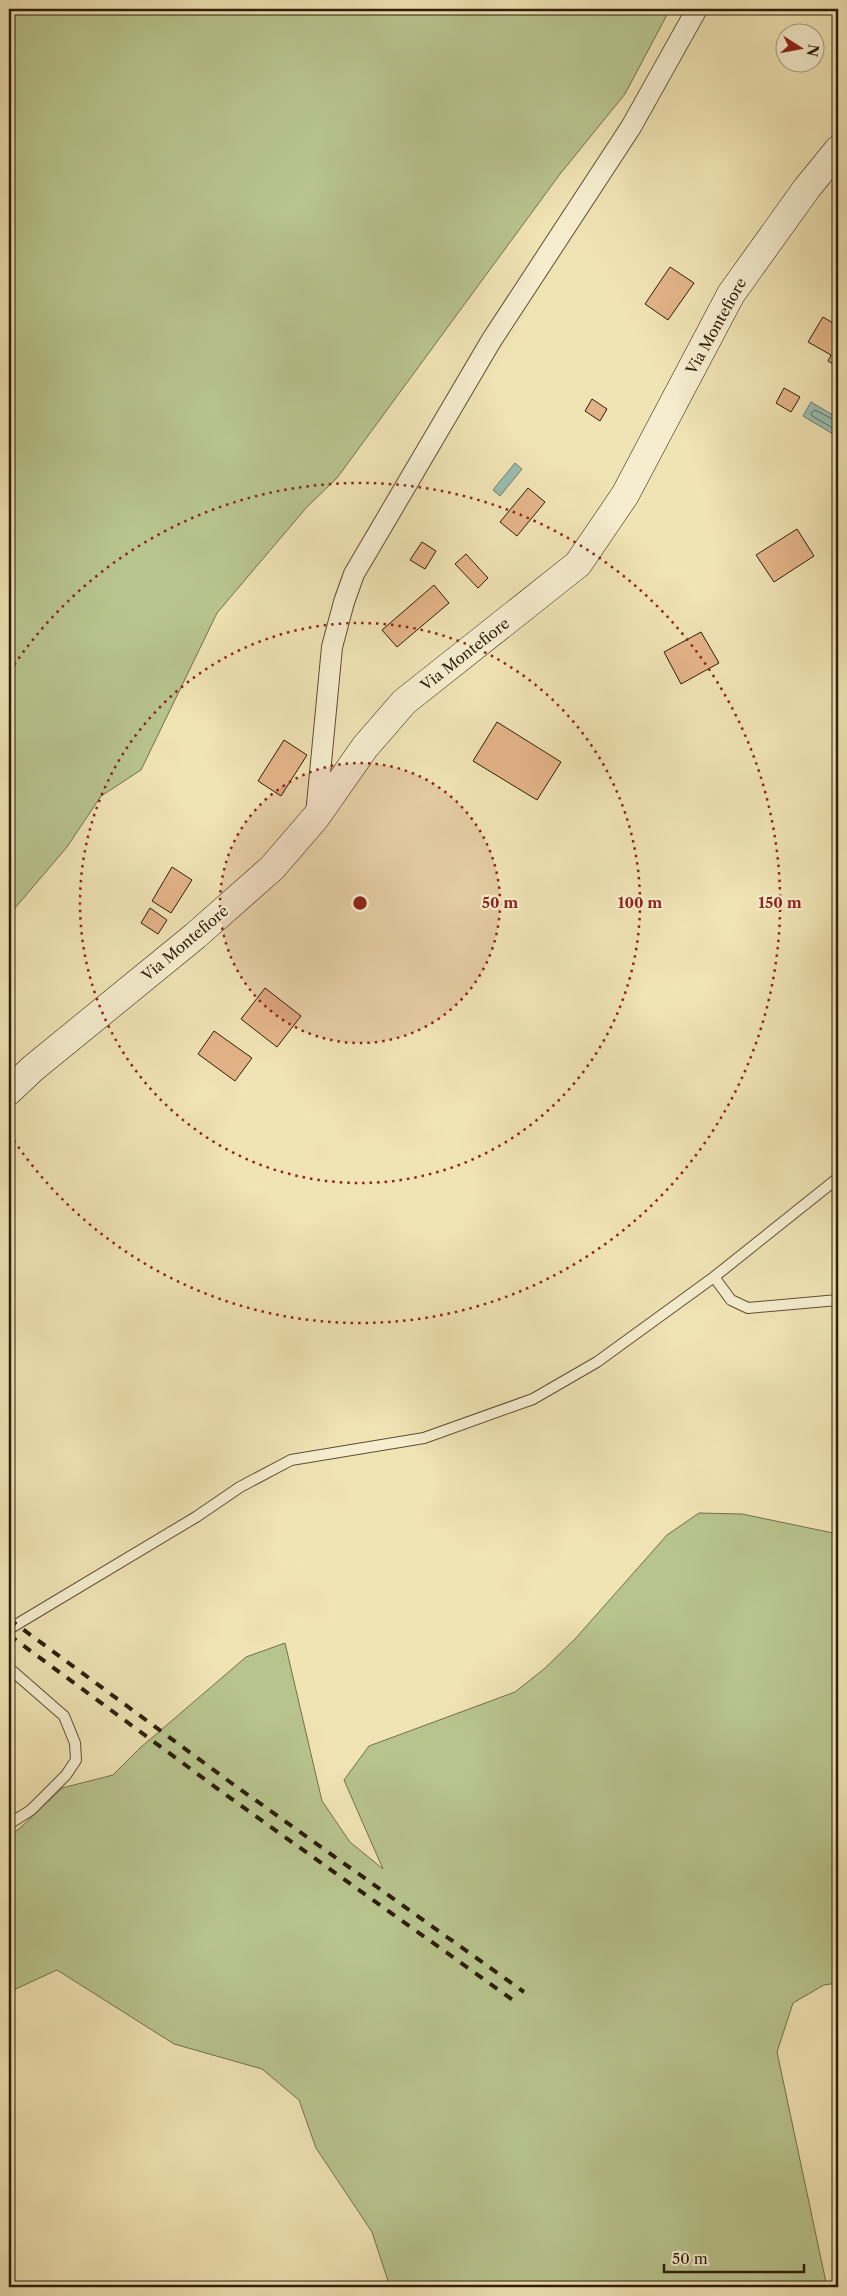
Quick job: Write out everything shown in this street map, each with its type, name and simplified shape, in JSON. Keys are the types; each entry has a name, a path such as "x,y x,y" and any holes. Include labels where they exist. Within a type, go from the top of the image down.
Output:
{"main road":[{"name":"Via Montefiore","path":"9,1091 32,1069 249,889 294,844 316,817 364,747 404,702 578,564 625,495 732,294 795,204 838,150"}],"street":[{"path":"316,817 332,647 354,574 486,349 631,127 697,9"}],"lane":[{"path":"9,1629 196,1517 240,1486 291,1460 424,1438 532,1399 597,1362 714,1277 838,1178"},
{"path":"714,1277 731,1300 748,1308 838,1300"},
{"path":"9,1668 64,1716 75,1743 76,1760 66,1775 31,1810 9,1824"}],"green space":[{"path":"9,9 670,9 625,94 560,174 337,478 306,508 217,613 141,770 101,796 67,847 9,915"},
{"path":"699,1513 742,1514 838,1534 838,1983 824,1985 793,2003 777,2052 827,2287 390,2287 372,2232 316,2148 299,2100 262,2069 174,2044 57,1970 9,1992 9,1835 19,1829 62,1788 113,1775 140,1748 246,1657 285,1643 322,1801 350,1842 383,1869 344,1780 369,1746 515,1692 544,1669 575,1639 667,1535"}],"water":[{"path":"811,402 838,418 838,437 803,416"},
{"path":"515,463 522,469 500,496 493,490"}],"building":[{"path":"670,267 694,283 668,320 645,304"},
{"path":"823,317 838,326 838,367 828,361 831,355 808,342"},
{"path":"784,388 800,397 791,412 776,403"},
{"path":"592,399 607,409 600,421 585,411"},
{"path":"528,488 545,502 517,536 500,522"},
{"path":"797,529 814,556 774,582 756,555"},
{"path":"422,542 436,551 425,569 410,560"},
{"path":"466,554 488,578 478,588 455,564"},
{"path":"434,585 449,603 397,647 382,630"},
{"path":"701,632 719,663 681,684 664,652"},
{"path":"497,722 561,762 537,800 473,761"},
{"path":"284,740 307,755 281,796 258,781"},
{"path":"172,867 192,880 171,913 152,901"},
{"path":"150,908 167,920 158,934 141,923"},
{"path":"265,988 301,1016 277,1047 241,1019"},
{"path":"214,1031 252,1058 235,1081 198,1054"}],"railway":[{"path":"9,1619 230,1782 524,1992"},
{"path":"9,1635 222,1792 517,2003"}]}
